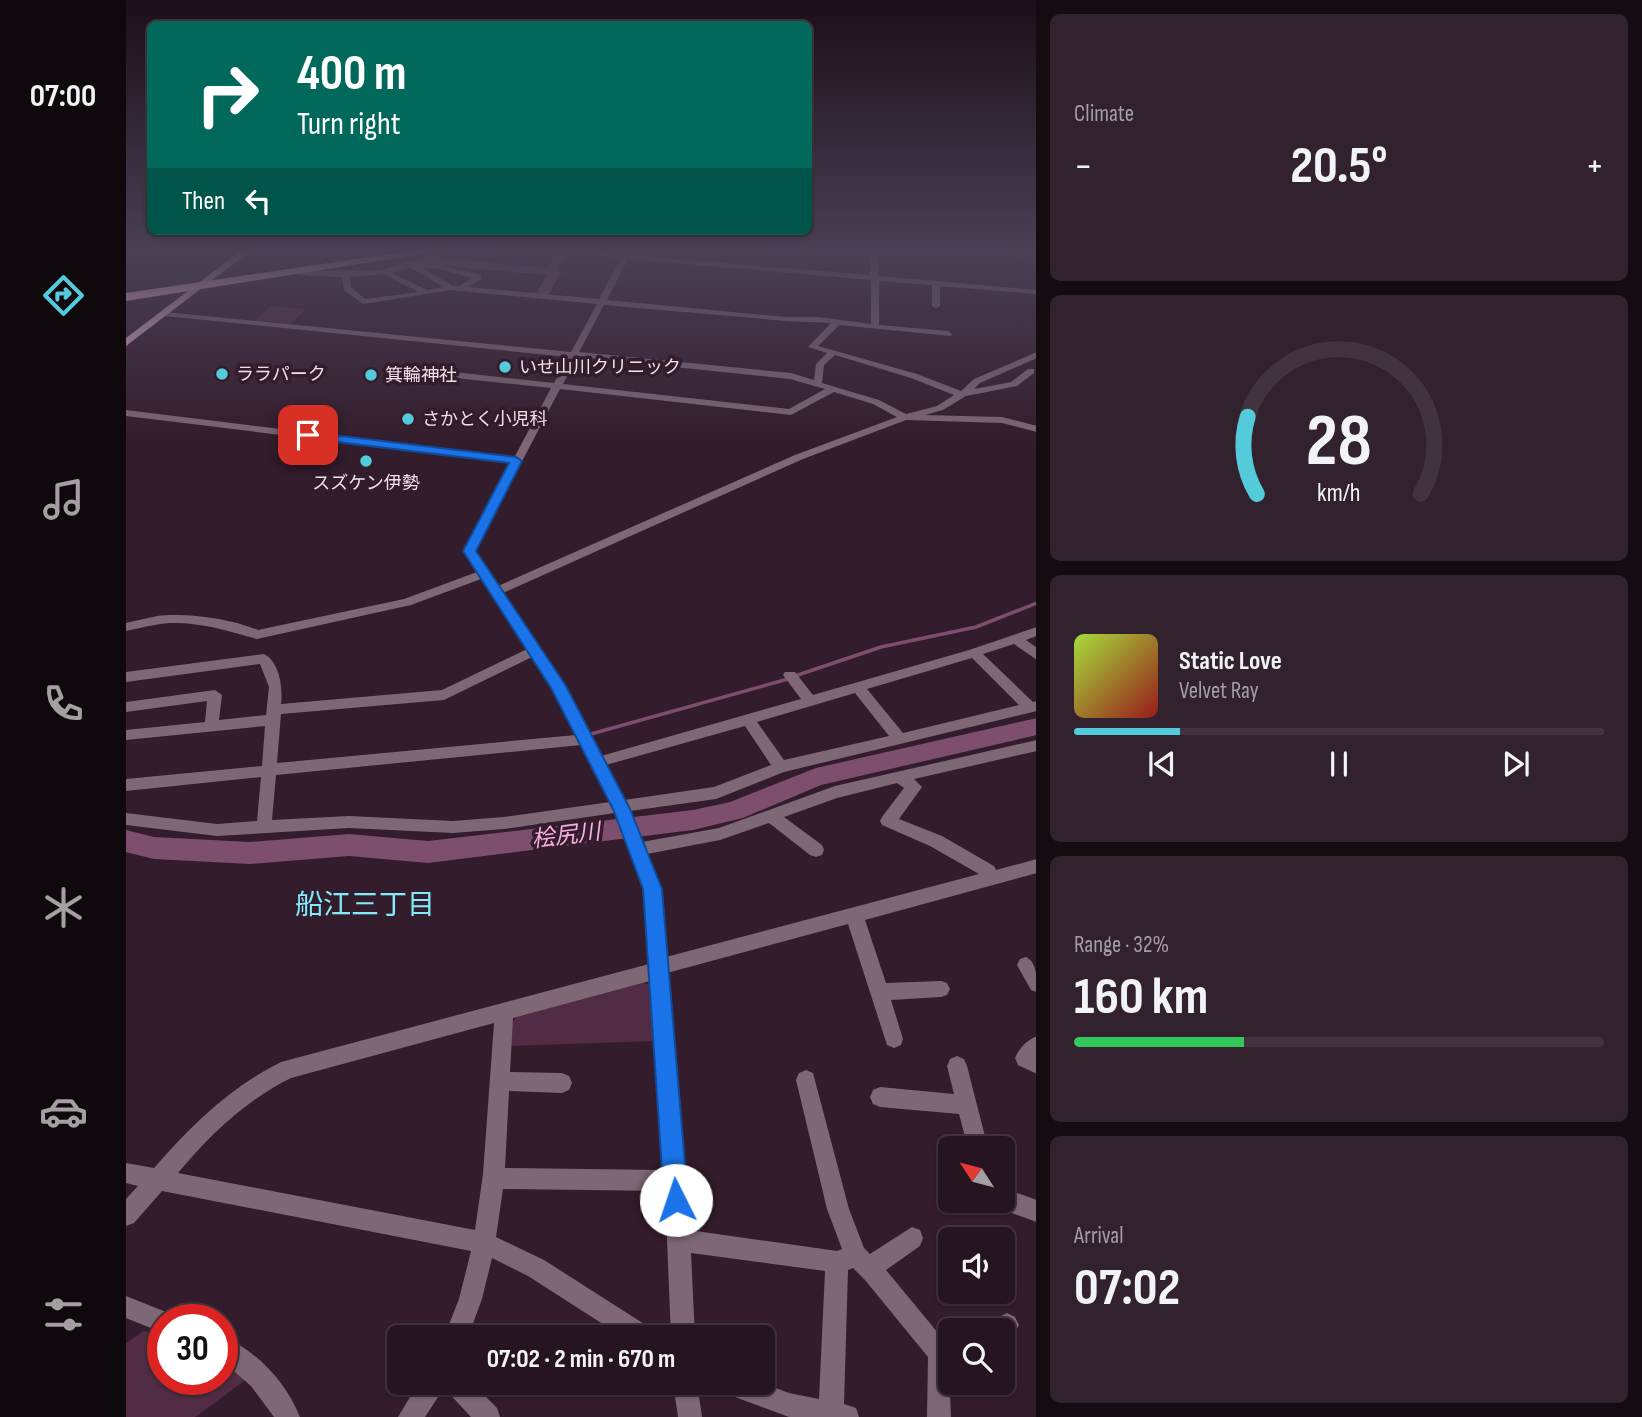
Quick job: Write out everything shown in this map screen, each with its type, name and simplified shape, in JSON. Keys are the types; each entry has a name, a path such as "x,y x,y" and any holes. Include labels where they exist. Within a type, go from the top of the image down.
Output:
{"main road":[{"path":"126,343 164,315"}],"street":[{"path":"177,315 791,376 818,382 876,402 905,417 1002,419 1036,429"},
{"path":"595,315 469,551 536,650 598,762 621,808 652,889 675,1181 683,1325"},
{"path":"744,315 786,319 808,316 835,324 948,334"},
{"path":"875,315 875,327"},
{"path":"835,324 812,347 914,376 963,395 1014,384 1034,371"},
{"path":"818,382 820,365 833,352"},
{"path":"496,592 799,457 905,417 940,408 963,395 977,381 1036,355"},
{"path":"1014,364 1034,371"},
{"path":"418,371 790,412 833,389"},
{"path":"126,413 516,461"},
{"path":"126,627 167,619 183,619 242,628 257,635 325,622 407,601 483,574"},
{"path":"598,762 974,653 1036,631"},
{"path":"1017,639 1036,655"},
{"path":"126,735 211,727 274,715 444,695 536,650"},
{"path":"974,653 1033,707"},
{"path":"126,677 264,659 276,687 264,826"},
{"path":"792,678 810,701"},
{"path":"858,687 899,738"},
{"path":"126,707 215,695 211,727"},
{"path":"126,819 217,830 349,822 476,826 678,800 727,790 781,767 1033,707"},
{"path":"748,720 781,767"},
{"path":"126,785 585,739"},
{"path":"637,847 720,834 822,796 1036,745"},
{"path":"899,777 914,787 888,821 936,841 988,871 992,878"},
{"path":"772,816 816,850"},
{"path":"126,1215 222,1109 269,1077 288,1069 1036,866"},
{"path":"851,915 858,924 894,1039"},
{"path":"1027,965 1036,982"},
{"path":"879,992 941,989"},
{"path":"461,1325 470,1305 484,1243 492,1178 504,1012"},
{"path":"1036,1046 1025,1058 1036,1064"},
{"path":"957,1066 975,1136"},
{"path":"499,1079 514,1083 562,1083"},
{"path":"761,1395 833,1415 854,1262 806,1080"},
{"path":"880,1097 967,1105"},
{"path":"126,1173 484,1243 536,1268 625,1325"},
{"path":"492,1178 675,1181"},
{"path":"1015,1203 1036,1211"},
{"path":"679,1240 854,1262 912,1238"},
{"path":"854,1262 938,1343"},
{"path":"126,1307 147,1316"},
{"path":"238,1357 255,1372 288,1417"},
{"path":"410,1417 425,1395"},
{"path":"466,1395 488,1417"},
{"path":"687,1395 690,1417"},
{"path":"939,1417 941,1395"}],"shaded area":[{"path":"261,315 299,315 290,324 255,320"},
{"path":"643,983 650,985 655,1041 509,1046 511,1025 516,1017"},
{"path":"147,1332 147,1395 225,1395 195,1417 126,1417 126,1343"},
{"path":"238,1373 247,1379 238,1386"}],"waterway":[{"path":"795,676 881,647 976,627 1036,603"},
{"path":"591,734 788,679"},
{"name":"桧尻川","path":"126,841 154,848 250,853 349,845 428,852 693,820 734,811 816,777 1036,726"}],"place":[{"name":"いせ山川クリニック","path":"505,367"},
{"name":"ララパーク","path":"222,374"},
{"name":"箕輪神社","path":"371,375"},
{"name":"さかとく小児科","path":"408,419"},
{"name":"スズケン伊勢","path":"366,461"}],"district":[{"name":"船江三丁目","path":"365,905"}],"route":[{"path":"308,435 516,461 469,551 558,686 621,809 652,889 676,1200"}]}
